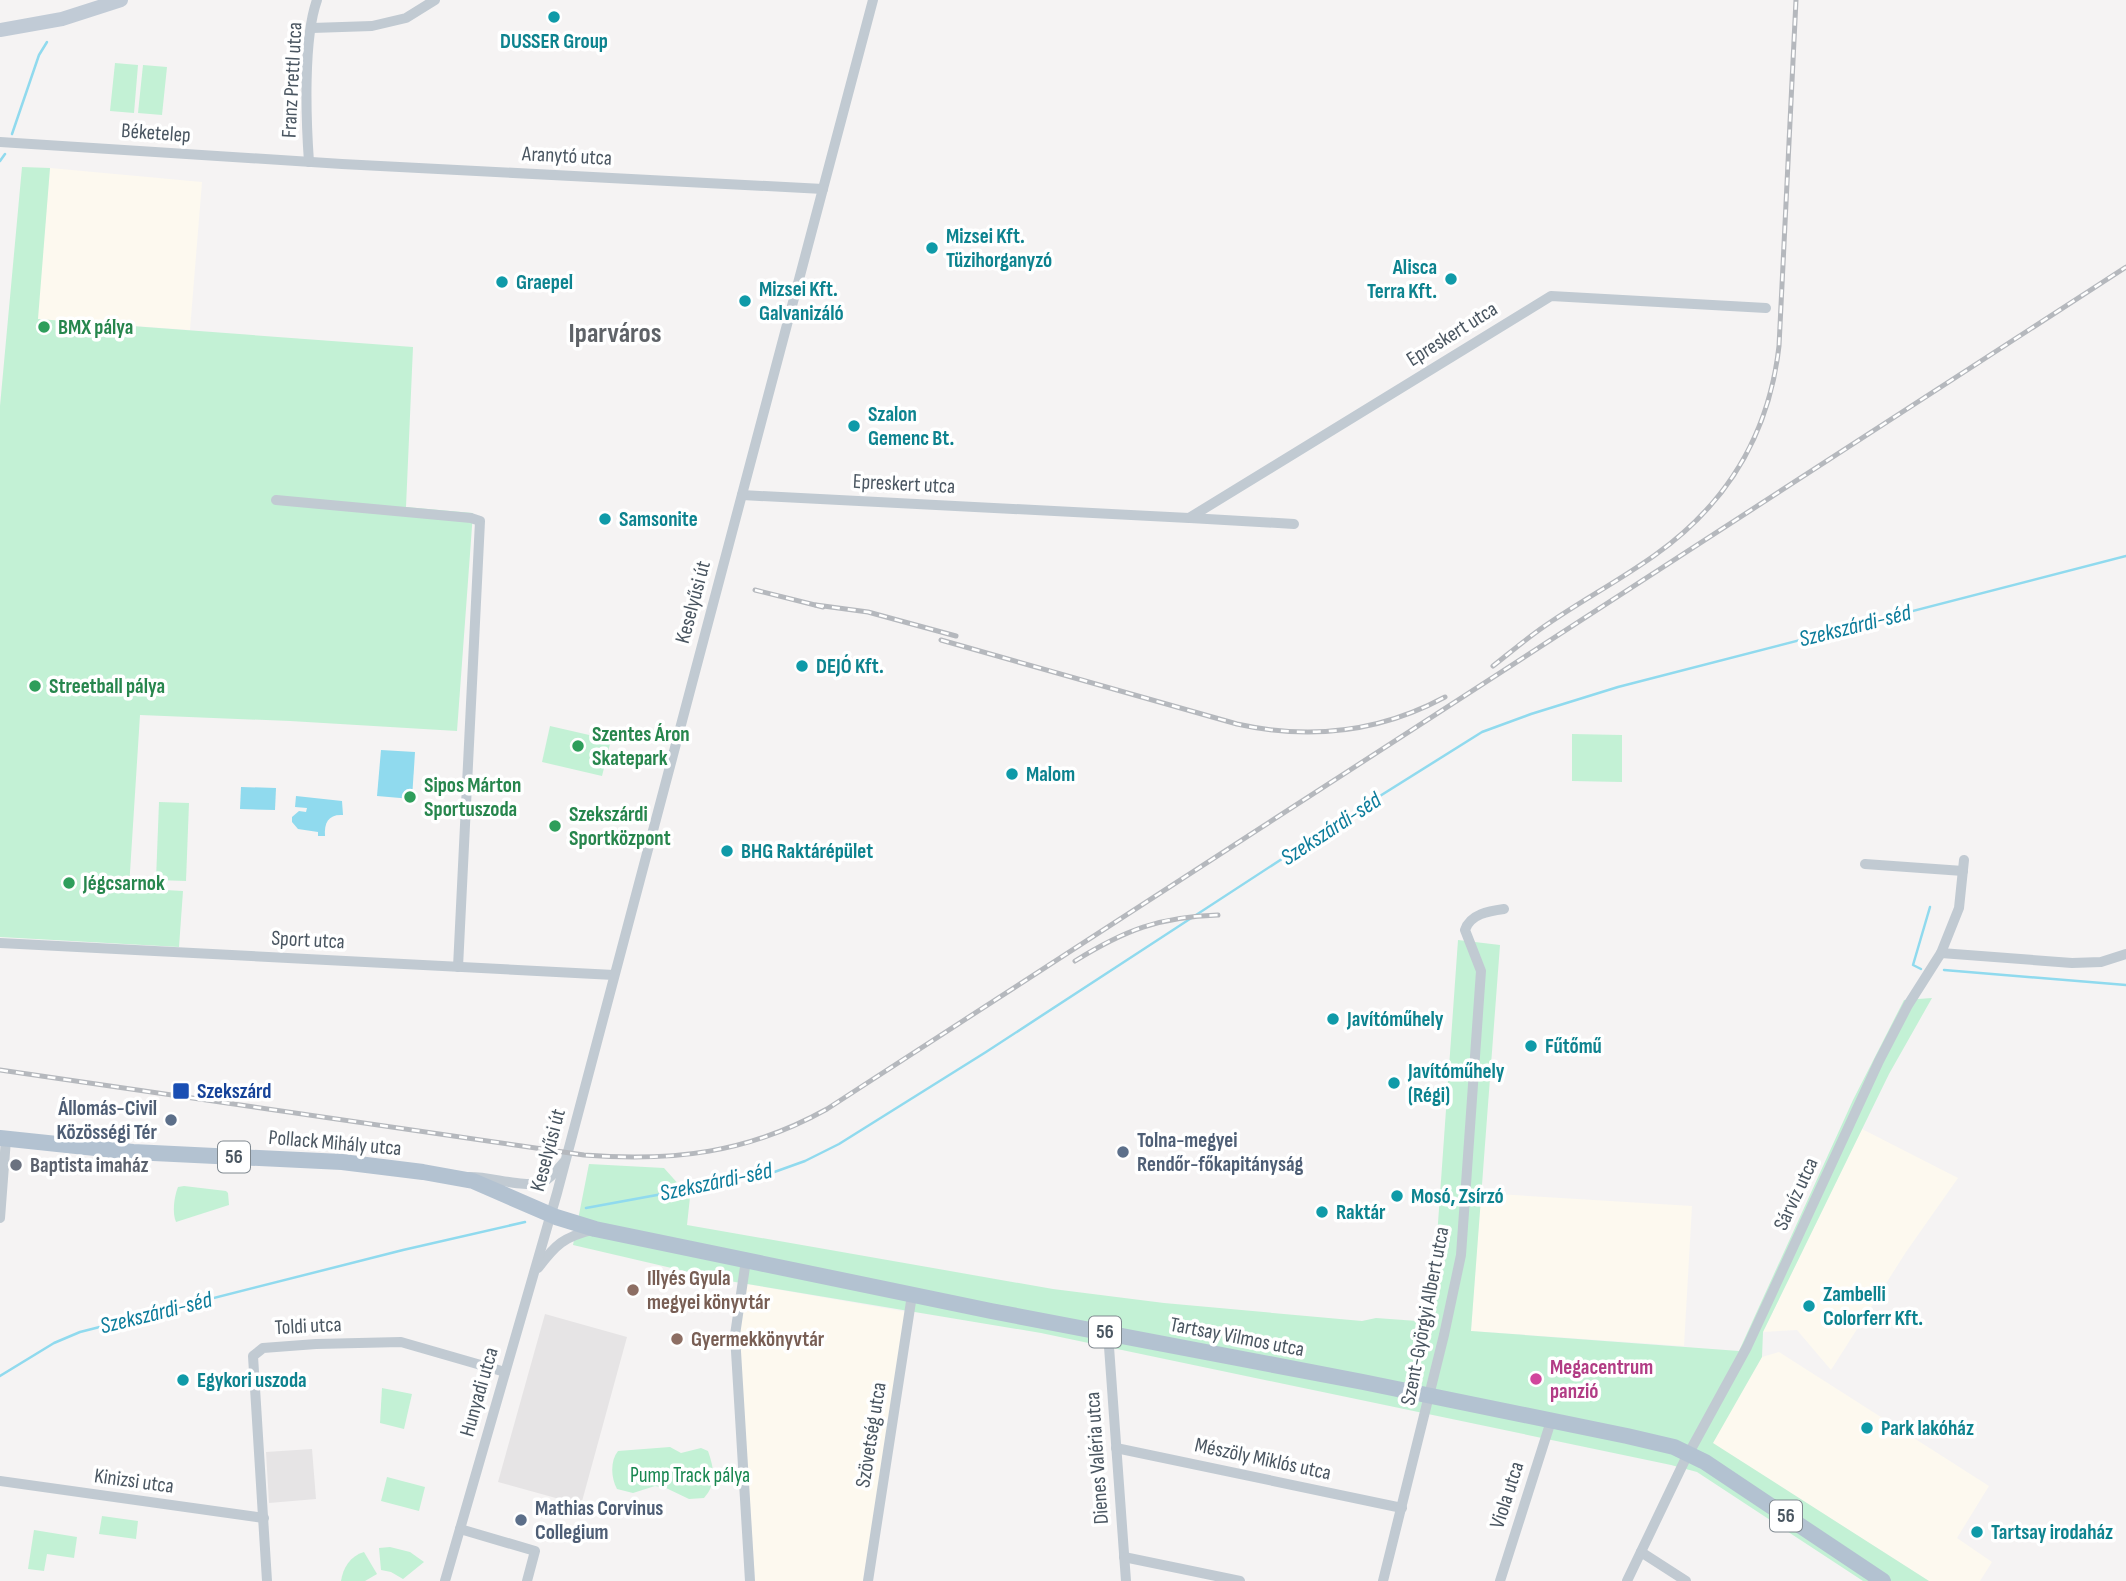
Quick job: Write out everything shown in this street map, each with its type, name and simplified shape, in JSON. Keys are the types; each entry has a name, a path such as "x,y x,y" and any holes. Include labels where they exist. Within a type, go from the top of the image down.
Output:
{"main road":[{"path":"0,30 62,19 121,0"},
{"name":"Pollack Mihály utca","path":"3,1139 133,1152 342,1162 457,1177 493,1188 551,1214"},
{"name":"Tartsay Vilmos utca","path":"551,1214 594,1229 912,1295 1628,1436 1689,1453 1883,1581"}],"street":[{"name":"Franz Prettl utca","path":"309,162 306,121 312,28 317,0"},
{"path":"312,28 372,26 407,18 435,0"},
{"name":"Keselyűsi út","path":"551,1214 873,0"},
{"name":"Béketelep","path":"0,142 309,162"},
{"name":"Aranytó utca","path":"309,162 822,189"},
{"name":"Epreskert utca","path":"1189,518 1551,296 1766,308"},
{"name":"Epreskert utca","path":"742,495 1294,524"},
{"path":"276,500 481,521 458,967"},
{"name":"Sárvíz utca","path":"1627,1581 1689,1453 1747,1347 1879,1062 1908,1005 1941,953 1959,908 1964,860"},
{"path":"1865,864 1963,872"},
{"name":"Szent-Györgyi Albert utca","path":"1383,1581 1461,1255 1480,971 1466,937 1466,926 1476,916 1504,909"},
{"name":"Sport utca","path":"0,943 614,975"},
{"path":"1941,953 2072,963 2101,962 2126,954"},
{"path":"0,1218 3,1139"},
{"name":"Pollack Mihály utca","path":"457,1177 484,1176 533,1184 546,1180 564,1162"},
{"name":"Hunyadi utca","path":"445,1581 551,1214"},
{"path":"533,1274 560,1243 571,1236 594,1229"},
{"path":"746,1260 735,1335 750,1581"},
{"name":"Szövetség utca","path":"868,1581 912,1295"},
{"name":"Dienes Valéria utca","path":"1108,1333 1126,1581"},
{"name":"Toldi utca","path":"267,1581 253,1356 263,1348 401,1342 505,1372"},
{"name":"Viola utca","path":"1500,1581 1551,1421"},
{"name":"Mészöly Miklós utca","path":"1116,1448 1402,1508"},
{"name":"Kinizsi utca","path":"0,1481 264,1517"},
{"path":"460,1529 535,1551 527,1581"},
{"path":"1641,1552 1686,1581"},
{"path":"1124,1557 1240,1581"}],"shaded area":[{"path":"50,168 202,182 190,330 37,319"},
{"path":"1862,1129 1958,1178 1906,1252 1831,1370 1797,1330 1763,1332"},
{"path":"1481,1193 1692,1206 1684,1346 1471,1331"},
{"path":"747,1284 907,1312 863,1581 755,1581 739,1331"},
{"path":"545,1314 627,1337 581,1505 498,1482"},
{"path":"1779,1352 1989,1486 1957,1538 1992,1562 1980,1581 1929,1581 1712,1443 1762,1357"},
{"path":"312,1449 316,1499 269,1503 266,1452"}],"green space":[{"path":"115,63 138,65 134,113 110,111"},
{"path":"143,65 167,67 162,115 138,113"},
{"path":"22,167 50,168 38,319 413,347 406,507 473,513 457,731 140,715 129,888 183,891 179,947 0,937 0,406"},
{"name":"Szentes Áron Skatepark","path":"550,726 611,740 602,776 542,762"},
{"path":"1572,734 1622,735 1622,782 1572,781"},
{"path":"159,802 189,803 186,881 156,880"},
{"path":"1458,940 1500,945 1471,1331 1739,1351 1853,1100 1904,1000 1932,998 1889,1074 1763,1332 1762,1357 1713,1443 1929,1581 1863,1581 1697,1472 1671,1465 1041,1333 723,1280 573,1245 589,1164 664,1168 690,1197 687,1225 1053,1289 1164,1303 1362,1321 1376,1318 1431,1322"},
{"path":"178,1187 226,1191 229,1205 176,1222 175,1195"},
{"path":"382,1388 412,1394 404,1429 380,1423"},
{"name":"Pump Track pálya","path":"670,1447 681,1453 701,1448 708,1451 713,1481 704,1498 689,1499 655,1486 633,1493 617,1489 612,1470 618,1451"},
{"path":"387,1477 425,1487 419,1511 381,1501"},
{"path":"102,1516 138,1521 136,1539 99,1534"},
{"path":"34,1530 77,1537 74,1558 47,1554 44,1571 28,1569"},
{"path":"390,1547 410,1552 424,1562 403,1579 381,1570 379,1548"},
{"path":"364,1552 377,1574 365,1581 341,1581 348,1563"}],"water":[{"path":"381,750 415,752 412,799 377,796"},
{"path":"241,787 276,788 275,810 240,809"},
{"path":"296,796 342,801 343,815 328,820 325,836 318,836 318,832 298,829 292,822 292,817 299,811 306,812 307,808 295,807"}],"waterway":[{"path":"12,134 39,55 47,42"},
{"path":"0,161 5,154"},
{"name":"Szekszárdi-séd","path":"586,1208 766,1175 805,1161 839,1144 1482,732 1618,687 2126,556"},
{"path":"1921,969 1913,965 1930,907"},
{"path":"1944,970 2126,985"},
{"name":"Szekszárdi-séd","path":"0,1376 54,1343 80,1332 525,1222"}],"railway":[{"path":"1493,666 1549,623 1640,565 1681,535 1723,490 1754,437 1766,409 1779,346 1796,0"},
{"path":"0,1070 584,1155 679,1155 739,1145 768,1136 827,1109 2126,267"},
{"path":"755,590 823,607"},
{"path":"816,605 868,612 956,636"},
{"path":"941,640 1237,724 1264,729 1317,732 1344,730 1395,718 1445,697"},
{"path":"1075,961 1110,941 1143,927 1178,919 1218,915"}],"place":[{"name":"DUSSER Group","path":"554,17"},
{"name":"Mizsei Kft. Tüzihorganyzó","path":"932,248"},
{"name":"Alisca Terra Kft.","path":"1451,279"},
{"name":"Graepel","path":"502,282"},
{"name":"Mizsei Kft. Galvanizáló","path":"745,301"},
{"name":"BMX pálya","path":"44,327"},
{"name":"Szalon Gemenc Bt.","path":"854,426"},
{"name":"Samsonite","path":"605,519"},
{"name":"DEJÓ Kft.","path":"802,666"},
{"name":"Streetball pálya","path":"35,686"},
{"name":"Szentes Áron Skatepark","path":"578,746"},
{"name":"Malom","path":"1012,774"},
{"name":"Sipos Márton Sportuszoda","path":"410,797"},
{"name":"Szekszárdi Sportközpont","path":"555,826"},
{"name":"BHG Raktárépület","path":"727,851"},
{"name":"Jégcsarnok","path":"69,883"},
{"name":"Javítóműhely","path":"1333,1019"},
{"name":"Fűtőmű","path":"1531,1046"},
{"name":"Javítóműhely (Régi)","path":"1394,1083"},
{"name":"Szekszárd","path":"181,1091"},
{"name":"Állomás-Civil Közösségi Tér","path":"171,1120"},
{"name":"Tolna-megyei Rendőr-főkapitányság","path":"1123,1152"},
{"name":"Baptista imaház","path":"16,1165"},
{"name":"Mosó, Zsírzó","path":"1397,1196"},
{"name":"Raktár","path":"1322,1212"},
{"name":"Illyés Gyula megyei könyvtár","path":"633,1290"},
{"name":"Zambelli Colorferr Kft.","path":"1809,1306"},
{"name":"Gyermekkönyvtár","path":"677,1339"},
{"name":"Megacentrum panzió","path":"1536,1379"},
{"name":"Egykori uszoda","path":"183,1380"},
{"name":"Park lakóház","path":"1867,1428"},
{"name":"Mathias Corvinus Collegium","path":"521,1520"},
{"name":"Tartsay irodaház","path":"1977,1532"}],"district":[{"name":"Iparváros","path":"615,333"}]}
